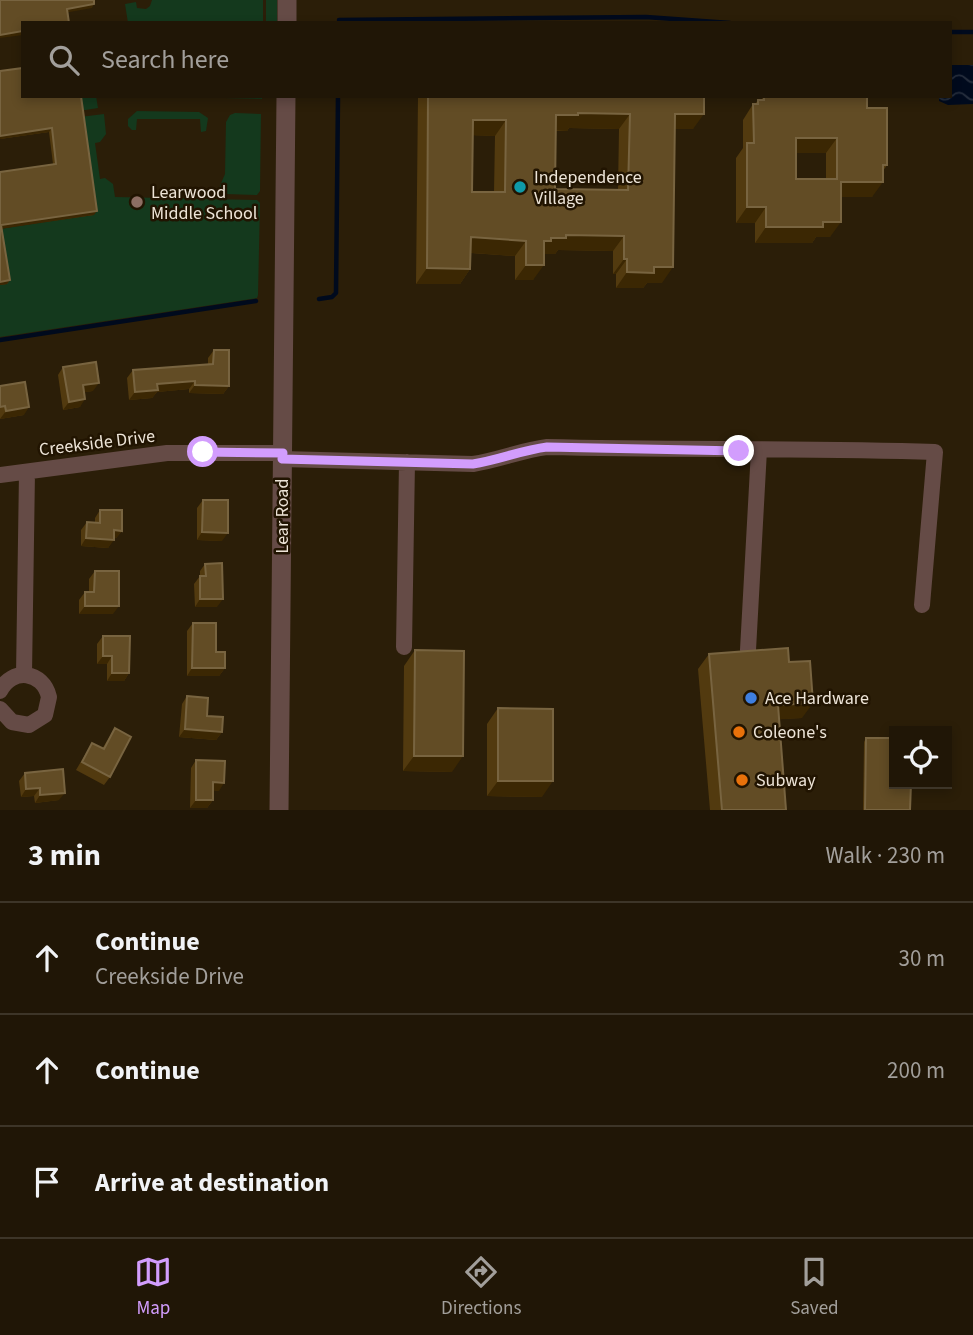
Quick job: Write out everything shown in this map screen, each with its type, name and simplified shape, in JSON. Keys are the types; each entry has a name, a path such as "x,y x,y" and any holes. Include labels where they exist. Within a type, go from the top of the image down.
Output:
{"street":[{"path":"286,21 287,0"},
{"name":"Lear Road","path":"279,810 286,98"},
{"name":"Creekside Drive","path":"0,475 167,453 473,464 547,447 934,452 922,606"},
{"path":"748,650 759,450"},
{"path":"404,647 407,462"},
{"path":"24,675 27,472"},
{"path":"0,691 10,679 24,675 38,679 46,688 49,704 44,715 33,724 20,725 7,719 0,709"}],"green space":[{"path":"152,0 263,0 263,21 128,21 125,4 136,2 137,8 146,9"},
{"path":"266,0 277,0 277,21 266,21"},
{"path":"77,98 96,98 98,108 79,111"},
{"path":"137,111 199,112 208,118 206,131 201,132 200,119 137,119 136,130 132,130 128,126 128,119"},
{"path":"104,114 106,134 100,142 95,143 100,179 105,178 113,184 115,197 257,200 260,203 257,298 0,337 0,285 6,284 0,229 94,214 80,117"},
{"path":"261,114 260,191 257,195 225,194 219,188 225,174 226,122 230,115"}],"water":[{"path":"952,65 973,65 973,104 948,105 939,101 939,98 952,98"}],"building":[{"path":"0,0 94,0 94,4 67,9 69,21 21,21 21,31 0,35"},
{"path":"21,68 21,98 81,98 97,211 1,225 10,280 0,282 0,172 56,164 52,128 0,136 0,71"},
{"path":"428,98 704,98 704,114 675,114 673,267 654,267 654,273 627,272 624,236 566,235 566,238 544,241 544,265 526,265 526,241 471,237 470,269 427,268","holes":["630,114 628,190 555,189 556,115","473,120 506,120 505,192 472,192"]},
{"path":"867,98 867,108 887,108 887,165 883,165 883,182 841,182 841,222 823,222 823,227 766,227 766,207 747,207 747,143 754,143 753,104 758,104 758,100","holes":["796,138 837,138 837,179 796,179"]},
{"path":"214,350 229,350 229,386 195,385 195,381 157,384 158,390 135,392 133,370 213,364"},
{"path":"96,362 99,383 83,385 85,399 69,402 63,367"},
{"path":"25,382 29,407 6,411 5,406 0,407 0,386"},
{"path":"203,500 228,500 228,533 202,532"},
{"path":"100,510 122,510 122,531 114,530 114,540 86,538 87,522 100,523"},
{"path":"222,563 223,599 200,599 200,576 206,576 205,564"},
{"path":"95,571 119,571 119,606 85,606 85,592 94,592"},
{"path":"193,623 216,623 216,652 225,652 225,668 192,668"},
{"path":"103,636 130,636 129,673 112,673 112,656 103,656"},
{"path":"788,648 789,662 810,661 813,703 778,705 786,810 722,810 709,654"},
{"path":"415,650 464,651 463,756 414,756"},
{"path":"187,696 208,698 207,716 223,717 222,732 185,729"},
{"path":"498,708 553,709 553,781 498,781"},
{"path":"115,728 131,737 110,777 82,762 92,743 104,749"},
{"path":"866,738 889,738 889,789 911,789 910,810 865,810"},
{"path":"196,760 225,761 224,783 213,782 213,800 196,800"},
{"path":"63,769 65,793 40,795 40,788 26,789 25,773"}],"waterway":[{"path":"339,20 646,17 702,21"},
{"path":"952,32 973,32"},
{"path":"319,299 332,297 336,293 338,98"},
{"path":"0,340 256,301"}],"place":[{"name":"Independence Village","path":"520,187"},
{"name":"Learwood Middle School","path":"137,202"},
{"name":"Ace Hardware","path":"751,698"},
{"name":"Coleone's","path":"739,732"},
{"name":"Subway","path":"742,780"}],"route":[{"path":"203,452 283,453 282,459 473,464 547,447 739,451"}]}
